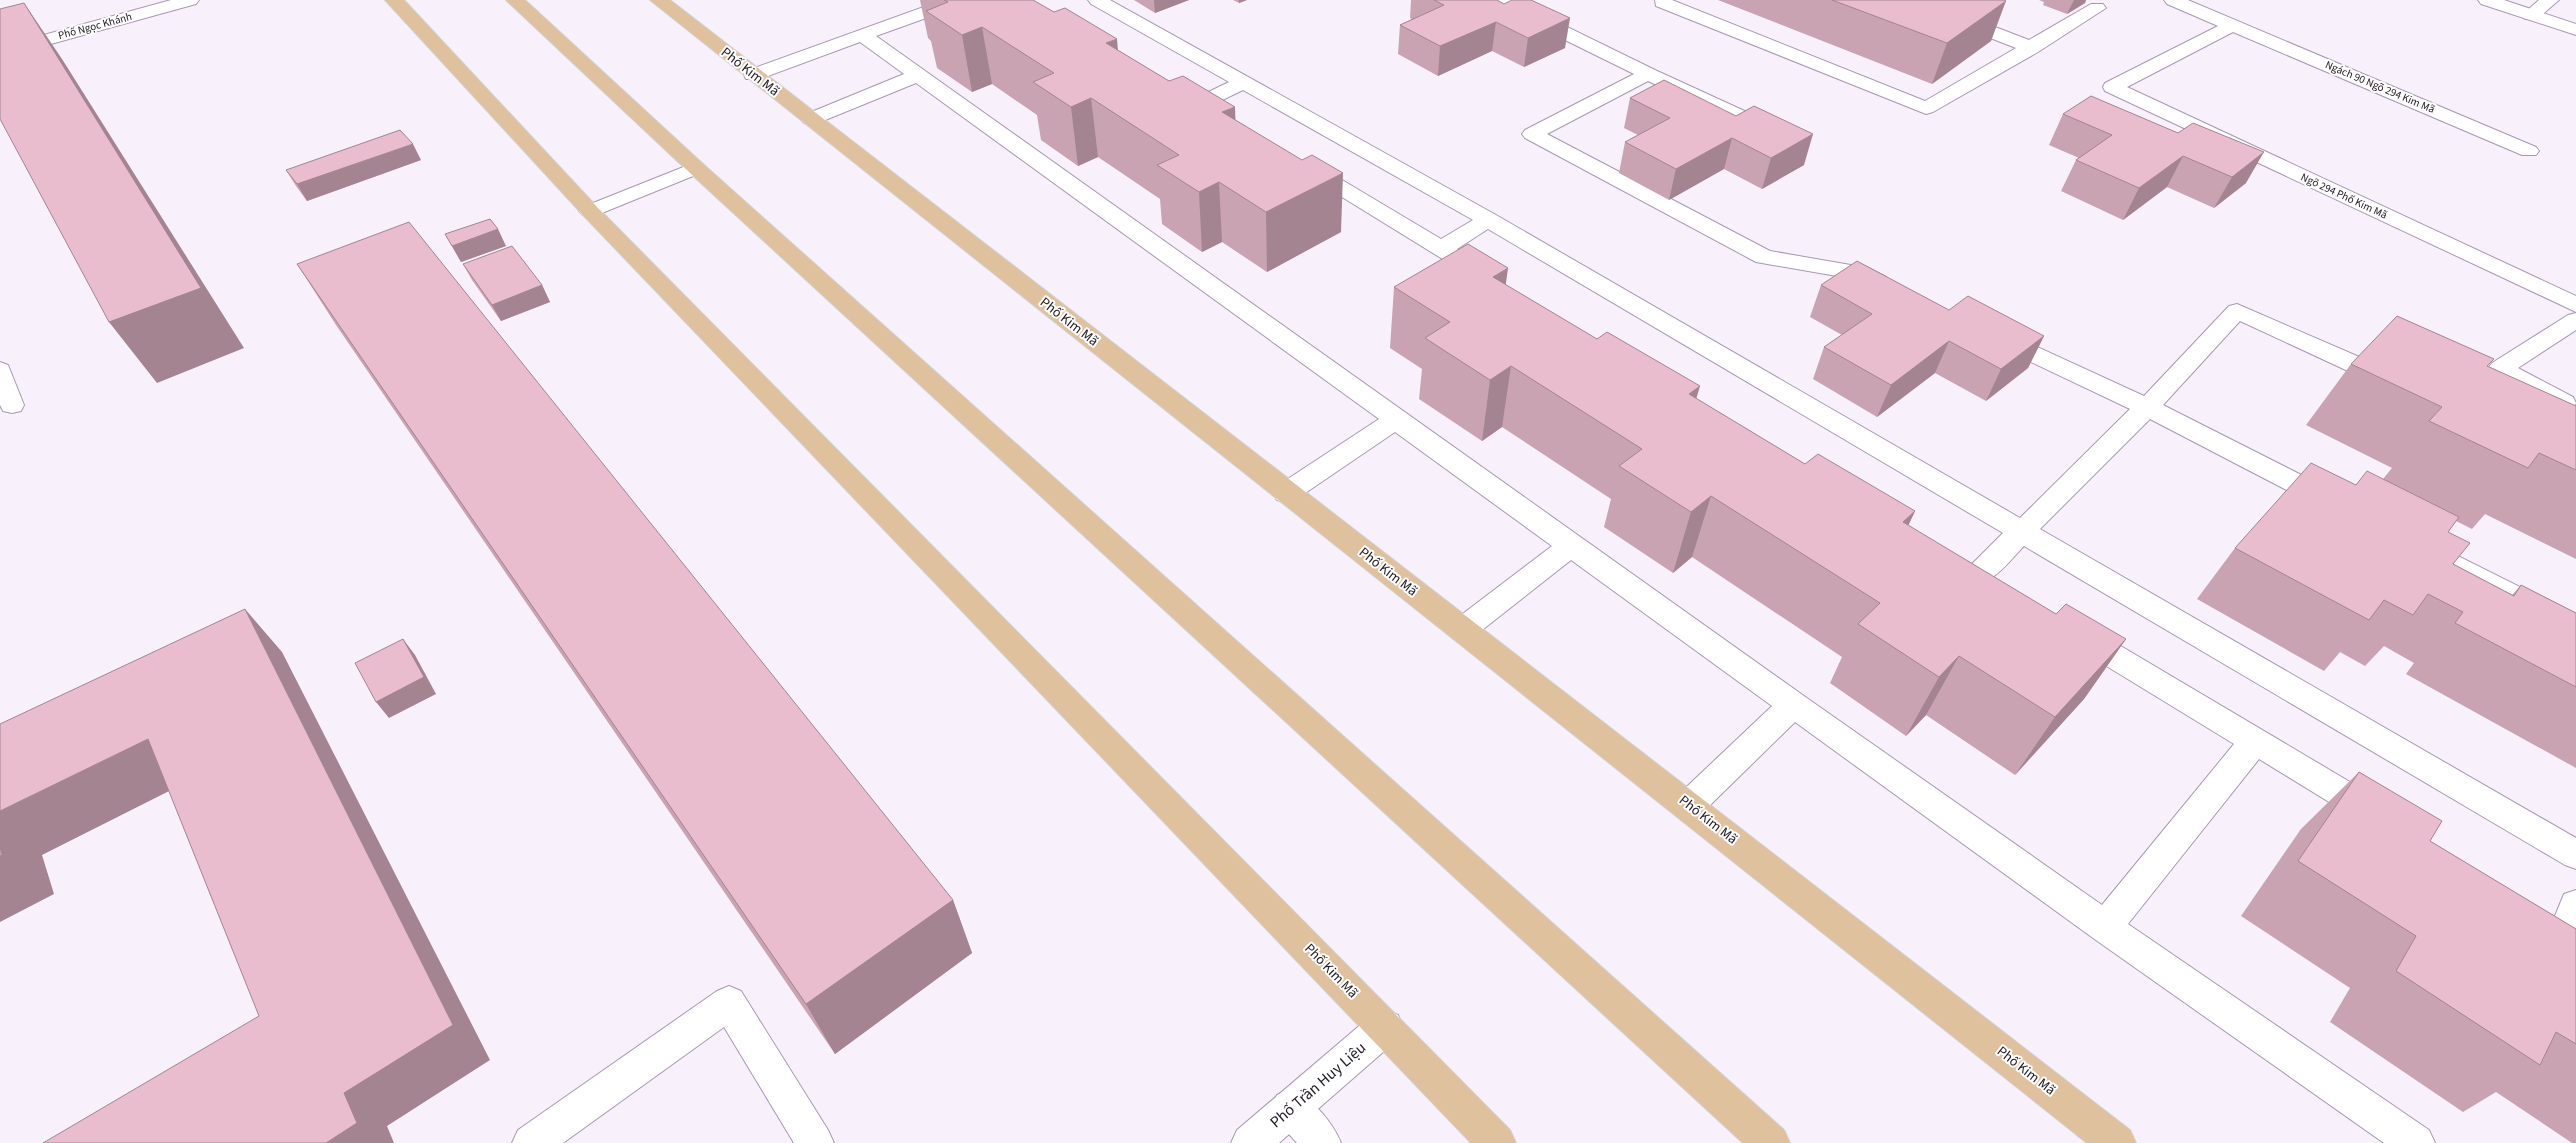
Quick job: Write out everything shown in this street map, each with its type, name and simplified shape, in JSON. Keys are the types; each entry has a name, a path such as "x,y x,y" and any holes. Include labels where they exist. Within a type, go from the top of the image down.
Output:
{"main road":[{"name":"Phố Kim Mã","path":"394,0 590,211 1497,1143"},
{"path":"515,0 696,168 1771,1143"},
{"name":"Phố Kim Mã","path":"659,0 1286,493 1689,805 2117,1143"}],"street":[{"name":"Phố Ngọc Khánh","path":"5,45 190,0"},
{"path":"753,75 959,0"},
{"path":"1097,0 1488,220 2576,856"},
{"path":"1498,0 1648,74 1755,123"},
{"path":"1665,0 1662,2 1926,108 2032,48 2097,8"},
{"path":"1909,0 2032,48"},
{"name":"Ngách 90 Ngõ 294 Kim Mã","path":"2173,0 2529,150"},
{"path":"2487,0 2576,30"},
{"path":"2531,15 2550,0"},
{"name":"Ngõ 294 Phố Kim Mã","path":"2231,26 2112,87 2576,305"},
{"path":"862,35 1792,705 2105,927 2416,1143"},
{"path":"1648,74 1532,134 1764,257 1860,273 1896,290"},
{"path":"811,119 918,75"},
{"path":"1226,118 1193,98 1243,83"},
{"path":"1292,158 1500,285"},
{"path":"590,211 696,168"},
{"path":"1440,249 1488,220"},
{"path":"1979,574 2147,407 2237,311 2385,378"},
{"path":"2533,421 2564,403 2500,368 2576,320"},
{"path":"1986,332 2147,407 2348,511"},
{"path":"0,370 12,405"},
{"path":"1286,493 1396,419"},
{"path":"2401,538 2576,628"},
{"path":"1462,630 1571,545"},
{"path":"2062,625 2390,823"},
{"path":"1689,805 1792,705"},
{"path":"2105,927 2254,742"},
{"path":"531,1143 729,1003 815,1143"},
{"name":"Phố Trần Huy Liệu","path":"1250,1143 1385,1027"},
{"path":"1290,1108 1322,1143"}],"building":[{"path":"944,0 1033,0 1054,12 1065,8 1117,39 1106,43 1169,81 1183,76 1235,107 1222,112 1302,160 1312,155 1343,173 1266,212 1219,182 1199,192 1157,165 1179,155 1091,98 1071,107 1033,82 1054,73 982,27 962,35 926,11 948,2"},
{"path":"1434,0 1497,0 1504,4 1512,0 1531,0 1570,18 1528,38 1496,22 1440,46 1400,25 1444,5"},
{"path":"1832,0 2004,0 2006,1 1947,43"},
{"path":"24,3 201,288 109,322 0,119 0,9"},
{"path":"1664,80 1736,116 1754,106 1813,134 1771,158 1732,138 1676,169 1625,142 1670,118 1630,98"},
{"path":"2091,96 2178,133 2193,123 2264,152 2232,177 2183,156 2139,188 2076,160 2112,135 2063,114"},
{"path":"400,130 413,144 297,184 286,170"},
{"path":"490,219 498,229 452,246 445,234"},
{"path":"409,222 953,900 806,1004 297,264"},
{"path":"1468,244 1508,268 1493,277 1597,339 1607,332 1700,386 1689,394 1805,464 1818,454 1915,511 1903,522 2056,614 2066,604 2126,639 2055,717 1959,656 1939,677 1858,624 1880,603 1711,496 1691,512 1619,466 1642,449 1511,366 1490,380 1425,338 1450,322 1394,287"},
{"path":"512,246 542,285 492,305 463,264"},
{"path":"1857,261 1949,310 1968,296 2044,336 2001,369 1949,341 1891,385 1824,347 1872,314 1821,285"},
{"path":"2397,316 2494,359 2487,366 2576,406 2576,470 2539,453 2528,468 2429,421 2442,407 2351,364"},
{"path":"2311,463 2356,485 2367,471 2459,517 2448,532 2470,543 2453,564 2514,596 2521,585 2576,613 2576,687 2455,623 2463,612 2428,594 2413,615 2384,600 2369,620 2235,548"},
{"path":"245,609 453,1025 344,1093 357,1123 326,1143 43,1143 259,1016 148,739 0,811 0,724"},
{"path":"403,639 424,677 376,702 355,663"},
{"path":"2359,772 2442,821 2430,841 2576,929 2576,1044 2556,1032 2540,1065 2396,971 2416,936 2298,861"}]}
